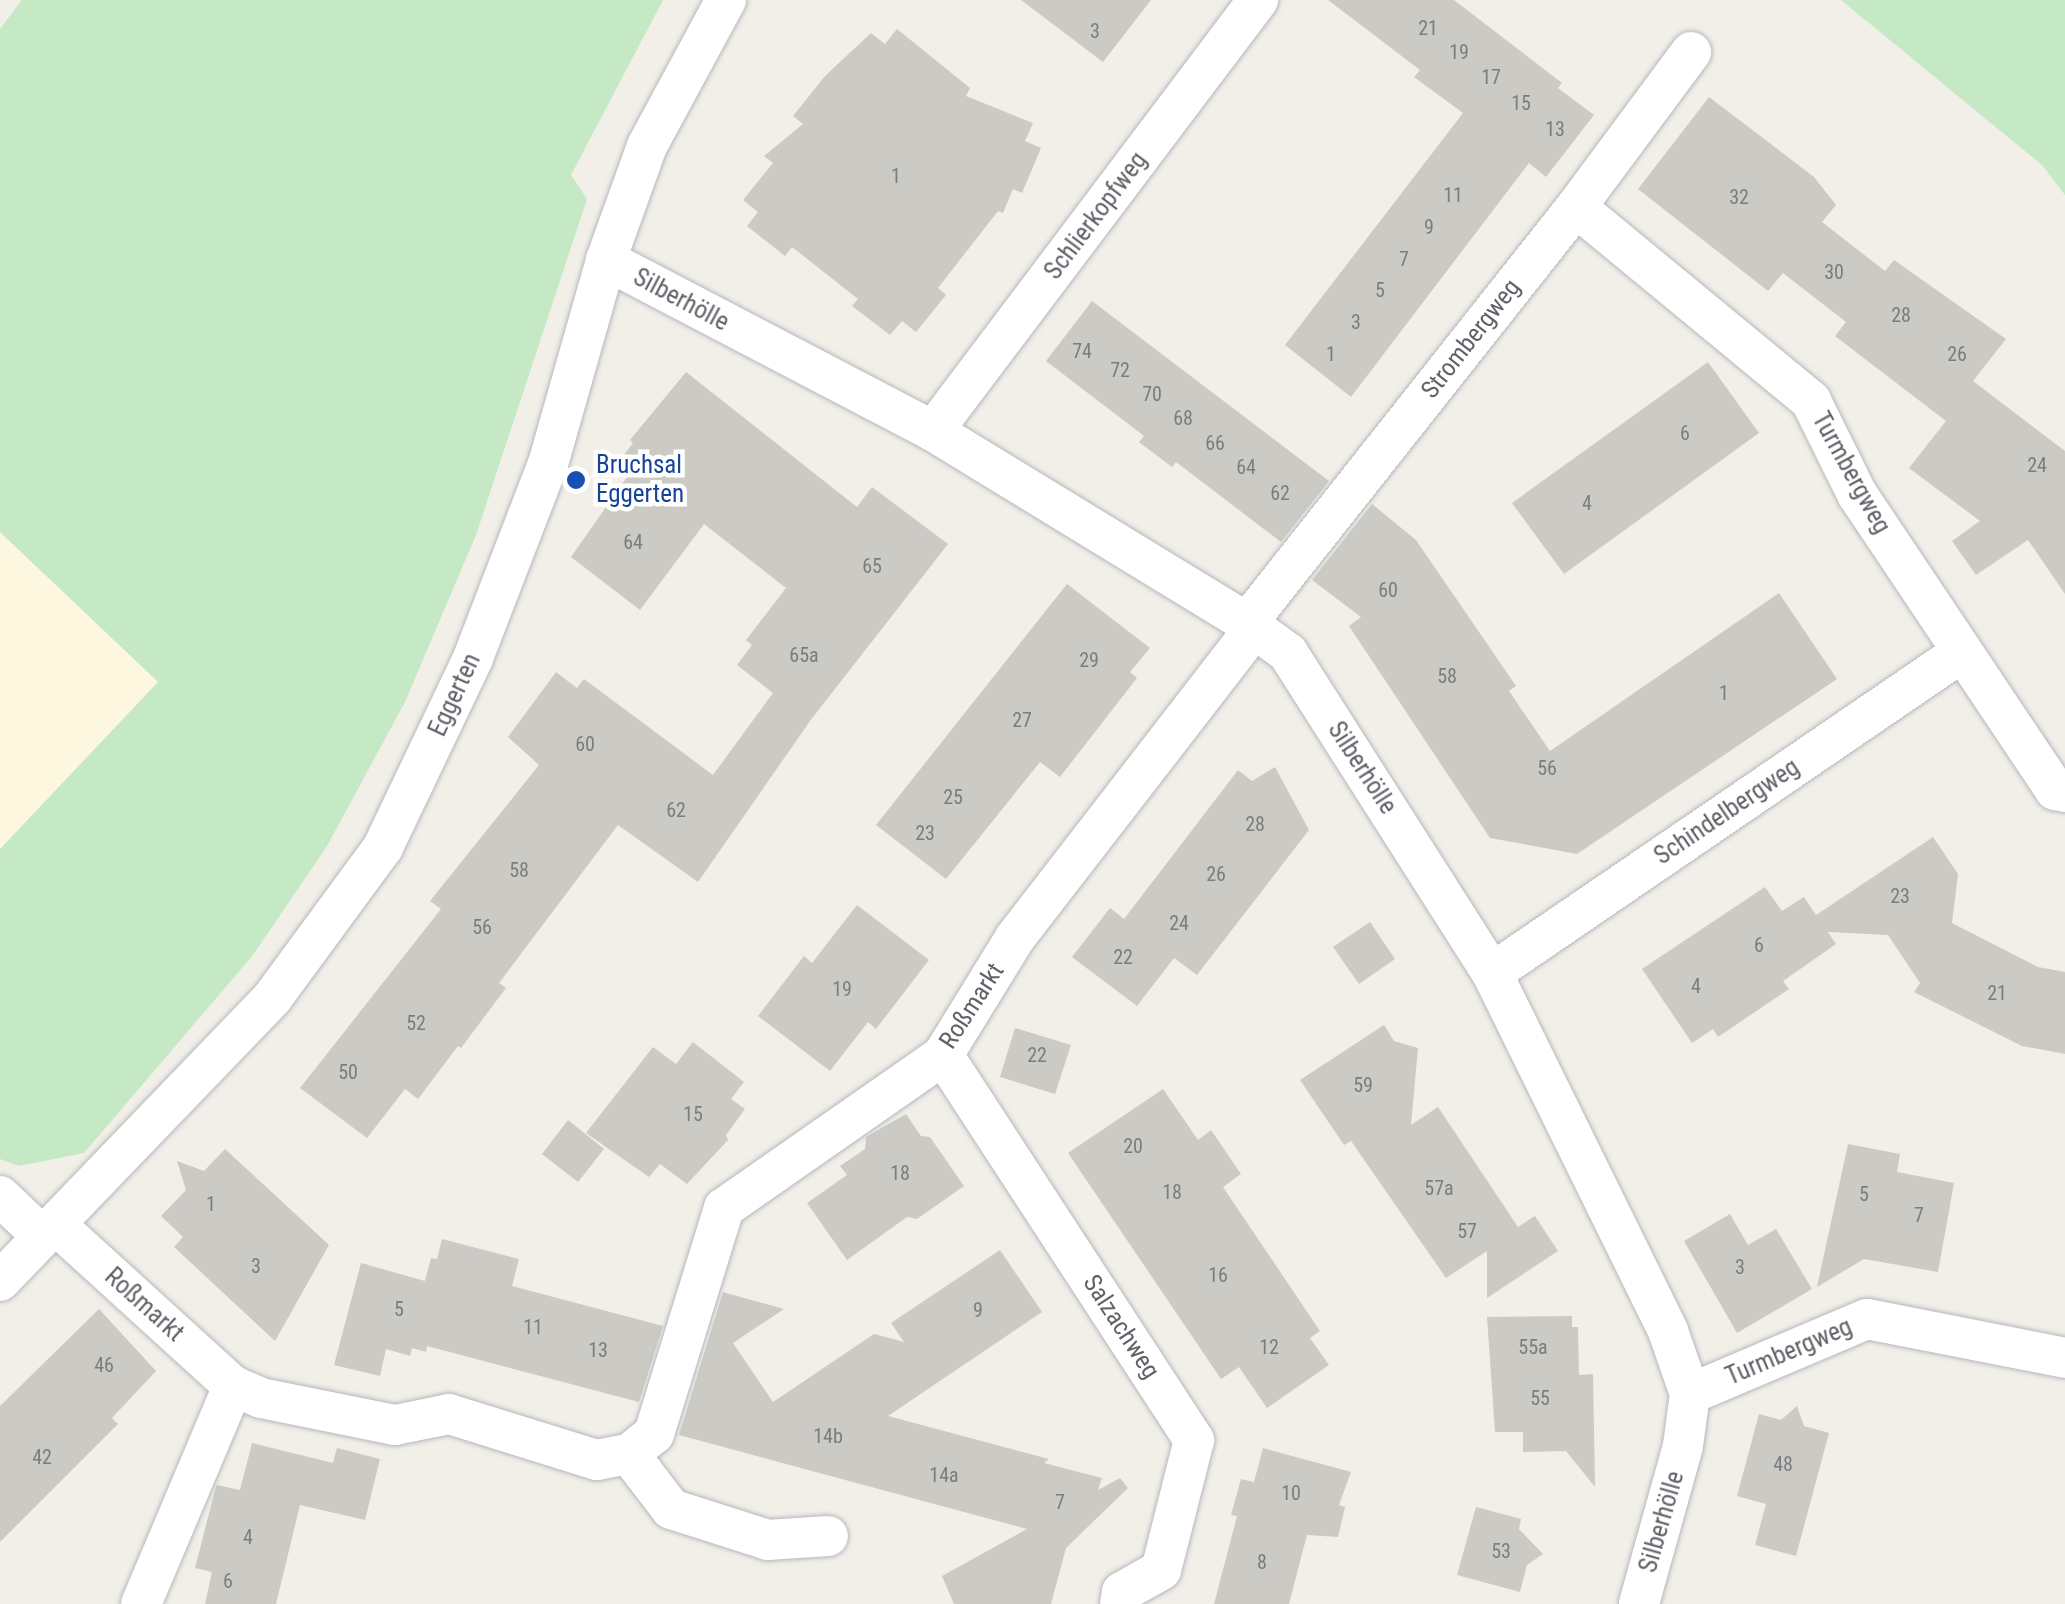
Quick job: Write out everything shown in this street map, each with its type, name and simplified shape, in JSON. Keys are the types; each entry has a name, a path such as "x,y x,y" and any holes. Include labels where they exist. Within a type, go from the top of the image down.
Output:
{"street":[{"name":"Eggerten","path":"0,1282 274,997 383,848 474,658 548,464 606,260 647,146 726,0"},
{"name":"Schlierkopfweg","path":"933,431 1258,0"},
{"name":"Strombergweg","path":"1251,625 1576,207 1691,52"},
{"name":"Turmbergweg","path":"1576,207 1811,401 1857,494 2055,790 2065,792"},
{"name":"Silberhölle","path":"606,260 933,431 1251,625 1288,653 1492,973 1668,1331 1690,1394 1683,1446 1639,1604"},
{"name":"Roßmarkt","path":"0,1196 49,1230 233,1386 261,1398 395,1424 448,1414 596,1460 629,1454 654,1434 724,1208 942,1055 1015,938 1251,625"},
{"name":"Schindelbergweg","path":"1492,973 1962,652"},
{"name":"Salzachweg","path":"942,1055 1194,1440 1161,1570 1122,1592 1120,1604"},
{"name":"Turmbergweg","path":"1690,1394 1867,1319 2065,1358"},
{"path":"141,1604 233,1386"},
{"path":"629,1454 671,1509 768,1540 828,1536"}],"shaded area":[{"path":"0,532 159,682 0,849"}],"green space":[{"path":"22,0 663,0 571,175 587,199 476,535 405,702 327,846 253,955 84,1153 19,1166 0,1159 0,849 158,682 0,532 0,29"},
{"path":"1841,0 2065,0 2065,195 2042,165"}],"building":[{"path":"1021,0 1151,0 1103,62"},
{"path":"1328,0 1454,0 1562,83 1558,88 1594,115 1546,177 1529,163 1351,397 1285,345 1463,113 1414,77 1420,70"},
{"path":"897,29 970,88 966,96 1033,123 1025,141 1041,148 1022,193 1013,189 1003,213 998,211 938,288 946,295 916,332 902,321 890,335 852,306 858,299 792,247 785,256 747,226 758,212 743,200 773,163 764,156 803,124 793,116 825,76 871,33 885,44"},
{"path":"1709,97 1814,177 1836,205 1822,222 1885,271 1894,260 2006,339 1973,381 2065,451 2065,594 2028,540 1976,575 1952,541 1980,521 1909,468 1946,421 1835,336 1846,322 1783,273 1768,291 1638,189"},
{"path":"1092,301 1329,481 1281,542 1176,462 1172,467 1139,442 1144,436 1046,361"},
{"path":"1708,362 1759,433 1564,574 1512,503"},
{"path":"686,372 857,507 872,487 948,544 810,721 698,882 618,825 499,983 506,988 461,1048 458,1046 418,1099 405,1089 367,1138 300,1088 441,909 430,901 539,765 508,737 556,672 577,688 584,679 713,775 773,693 737,665 752,645 746,640 786,588 704,524 640,610 571,557 632,470 620,460 633,443 630,440"},
{"path":"1372,504 1416,540 1516,686 1509,691 1550,751 1779,593 1837,679 1577,854 1490,838 1349,626 1361,617 1312,580"},
{"path":"1067,584 1150,648 1130,672 1137,678 1060,777 1040,762 946,879 876,825"},
{"path":"1275,767 1309,830 1197,975 1174,958 1137,1006 1072,957 1110,908 1124,919 1238,770 1252,781"},
{"path":"1933,837 1958,874 1952,923 2038,967 2065,972 2065,1054 2022,1046 1914,992 1920,983 1888,935 1828,932 1836,944 1783,981 1789,989 1718,1037 1713,1029 1692,1043 1642,969 1765,887 1782,911 1804,897 1816,915"},
{"path":"857,905 929,960 876,1029 868,1022 830,1071 758,1016 804,956 812,963"},
{"path":"1370,922 1395,959 1359,984 1333,947"},
{"path":"1384,1025 1394,1041 1418,1048 1411,1125 1438,1107 1518,1227 1535,1216 1558,1251 1487,1298 1487,1251 1446,1278 1351,1141 1344,1145 1300,1080"},
{"path":"1015,1028 1071,1045 1055,1094 1000,1077"},
{"path":"693,1042 744,1082 731,1099 745,1109 726,1135 728,1140 687,1184 660,1164 649,1177 586,1133 653,1047 676,1064"},
{"path":"1163,1089 1198,1140 1211,1130 1241,1174 1223,1187 1320,1331 1310,1338 1329,1365 1267,1408 1239,1367 1221,1379 1068,1153"},
{"path":"906,1114 921,1136 930,1137 964,1186 917,1219 907,1217 847,1260 807,1203 847,1175 840,1166 865,1149 866,1137"},
{"path":"568,1120 604,1149 578,1182 542,1154"},
{"path":"1848,1144 1900,1154 1897,1172 1954,1183 1938,1272 1864,1259 1817,1287"},
{"path":"225,1149 329,1245 275,1341 174,1247 183,1237 161,1216 186,1190 177,1161 204,1171"},
{"path":"1730,1214 1748,1245 1776,1229 1812,1289 1737,1333 1684,1241"},
{"path":"442,1239 519,1259 512,1286 663,1326 639,1402 427,1346 426,1352 412,1348 410,1356 386,1349 380,1376 334,1365 361,1263 425,1281 431,1258 437,1259"},
{"path":"1000,1250 1042,1312 888,1416 1049,1459 1044,1463 1102,1478 1098,1490 1120,1478 1128,1488 1066,1548 1051,1604 954,1604 942,1576 1027,1529 679,1435 723,1292 784,1309 733,1343 773,1402 874,1334 904,1342 891,1323"},
{"path":"99,1309 156,1371 112,1418 118,1424 0,1542 0,1406"},
{"path":"1572,1316 1572,1327 1578,1327 1579,1375 1593,1374 1595,1487 1566,1451 1523,1452 1523,1432 1495,1432 1487,1317"},
{"path":"1797,1406 1804,1426 1829,1433 1796,1556 1755,1545 1766,1504 1737,1496 1759,1414 1781,1420"},
{"path":"252,1443 333,1463 337,1448 380,1459 365,1520 300,1505 276,1604 205,1604 212,1572 195,1568 215,1490 217,1485 240,1490"},
{"path":"1263,1448 1351,1472 1339,1505 1345,1507 1338,1537 1307,1535 1289,1604 1214,1604 1237,1516 1231,1515 1241,1479 1254,1482"},
{"path":"1476,1507 1521,1519 1519,1529 1543,1554 1527,1565 1520,1592 1457,1575"}],"place":[{"name":"Bruchsal Eggerten","path":"576,480"}]}
